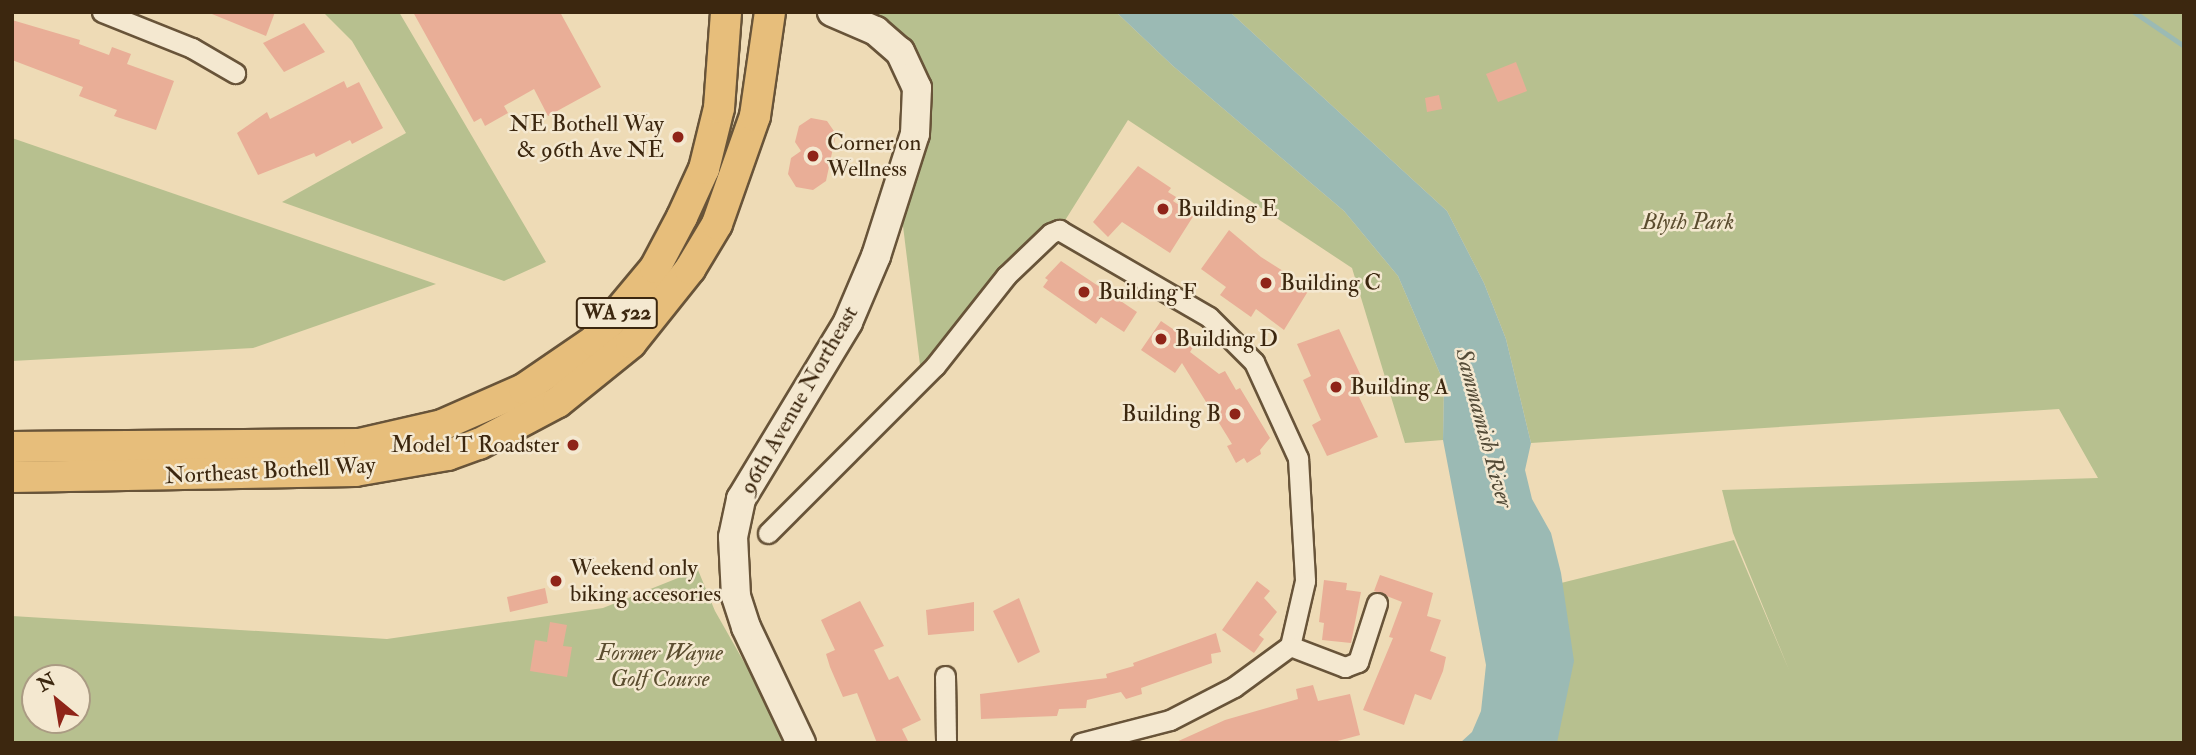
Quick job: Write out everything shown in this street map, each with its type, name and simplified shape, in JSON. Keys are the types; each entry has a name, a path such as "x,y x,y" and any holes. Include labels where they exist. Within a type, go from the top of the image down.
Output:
{"main road":[{"name":"Northeast Bothell Way","path":"12,447 359,444 453,420 524,389 594,341 655,268 704,170 719,108 726,12"},
{"name":"Northeast Bothell Way","path":"12,477 355,471 469,448 558,402 595,375 653,319 717,224 755,116 770,12"},
{"name":"96th Avenue Northeast","path":"801,743 746,627 736,596 733,537 741,499 848,322 876,256 915,134 917,89 900,52 876,31 832,12"},
{"path":"12,468 87,465 92,459 93,446"}],"street":[{"path":"102,12 192,48 235,73"},
{"path":"768,533 935,366 1030,249 1059,230 1209,317 1254,362 1298,458 1304,499 1305,581 1290,646 1234,687 1170,720 1081,743"},
{"path":"1290,646 1345,667 1358,662 1377,603"},
{"path":"945,677 946,743"}],"green space":[{"path":"323,12 399,12 546,262 504,281 282,202 406,133 352,41"},
{"path":"832,12 1116,12 1173,66 1344,211 1398,276 1444,383 1443,440 1405,443 1352,268 1128,120 1059,230 921,373 898,185 915,134 900,52"},
{"name":"Blyth Park","path":"1230,12 2184,12 2184,743 1486,743 1561,583 1734,540 1789,670 1733,533 1722,490 2098,478 2059,409 1531,443 1506,339 1484,283 1447,211"},
{"path":"12,138 436,284 253,348 12,361"},
{"name":"Former Wayne Golf Course","path":"698,570 715,611 790,743 12,743 12,616 387,639 603,608"}],"water":[{"name":"Sammamish River","path":"1116,12 1230,12 1447,211 1484,283 1506,339 1531,443 1525,470 1532,499 1551,533 1561,573 1574,661 1557,743 1460,743 1472,732 1481,711 1486,665 1443,440 1444,383 1398,276 1344,211 1173,66"}],"building":[{"path":"207,12 275,12 266,36"},
{"path":"413,12 560,12 601,87 548,116 534,89 504,106 508,113 485,126 481,118 474,122"},
{"path":"12,20 80,40 79,44 109,55 112,47 131,54 127,64 174,81 156,130 114,116 117,110 79,96 83,87 12,60"},
{"path":"304,23 325,52 284,72 263,43"},
{"path":"1516,62 1527,91 1498,102 1486,74"},
{"path":"344,81 347,88 359,82 383,128 352,144 350,140 316,157 314,153 258,175 237,133 267,112 270,119"},
{"path":"1439,95 1442,109 1427,112 1425,98"},
{"name":"Corner on Wellness","path":"811,118 827,121 836,134 826,181 813,190 796,187 788,174 791,158 801,151 795,142 799,126"},
{"name":"Building E","path":"1138,166 1171,188 1168,192 1176,197 1173,201 1194,215 1170,253 1122,222 1108,237 1093,222"},
{"name":"Building C","path":"1229,230 1261,257 1310,288 1284,330 1256,309 1251,317 1220,295 1226,287 1201,269"},
{"name":"Building F","path":"1061,261 1137,312 1124,332 1101,317 1096,324 1043,287 1048,280 1045,278"},
{"name":"Building B","path":"1161,321 1195,344 1190,352 1219,374 1225,371 1236,390 1240,388 1270,438 1260,450 1261,454 1247,463 1244,458 1236,463 1227,446 1232,444 1182,363 1175,373 1141,350"},
{"name":"Building A","path":"1339,329 1369,393 1359,397 1378,437 1327,456 1312,425 1321,420 1303,380 1311,376 1297,344"},
{"path":"1380,575 1433,593 1427,616 1441,620 1430,651 1446,657 1443,671 1431,700 1415,694 1404,725 1363,710 1393,638 1389,637 1402,602 1374,591"},
{"path":"1324,580 1347,583 1346,590 1361,592 1351,643 1322,640 1324,623 1319,622"},
{"path":"1257,581 1270,591 1264,598 1277,612 1259,635 1264,639 1254,653 1222,630"},
{"path":"545,588 548,603 510,612 507,597"},
{"path":"1019,598 1040,652 1018,663 993,611"},
{"path":"860,601 884,646 874,650 889,680 898,676 921,720 902,729 909,743 877,743 857,693 843,697 830,667 826,654 835,650 821,620"},
{"path":"974,602 974,631 928,635 926,610"},
{"path":"550,622 567,625 563,646 572,647 567,677 530,671 535,640 547,642"},
{"path":"1216,633 1221,652 1211,654 1212,663 1141,688 1142,694 1126,699 1121,692 1087,700 1086,708 1059,709 1057,716 981,719 980,694 1107,678 1106,674 1134,666 1133,663"},
{"path":"1313,685 1318,701 1350,694 1360,735 1330,743 1174,743 1225,720 1298,699 1296,689"}],"waterway":[{"path":"2134,12 2184,46"}],"place":[{"name":"NE Bothell Way & 96th Ave NE","path":"678,137"},
{"name":"Corner on Wellness","path":"813,156"},
{"name":"Building E","path":"1163,209"},
{"name":"Building C","path":"1266,283"},
{"name":"Building F","path":"1084,292"},
{"name":"Building D","path":"1161,339"},
{"name":"Building A","path":"1336,387"},
{"name":"Building B","path":"1235,414"},
{"name":"Model T Roadster","path":"573,445"},
{"name":"Weekend only biking accesories","path":"556,581"}]}
